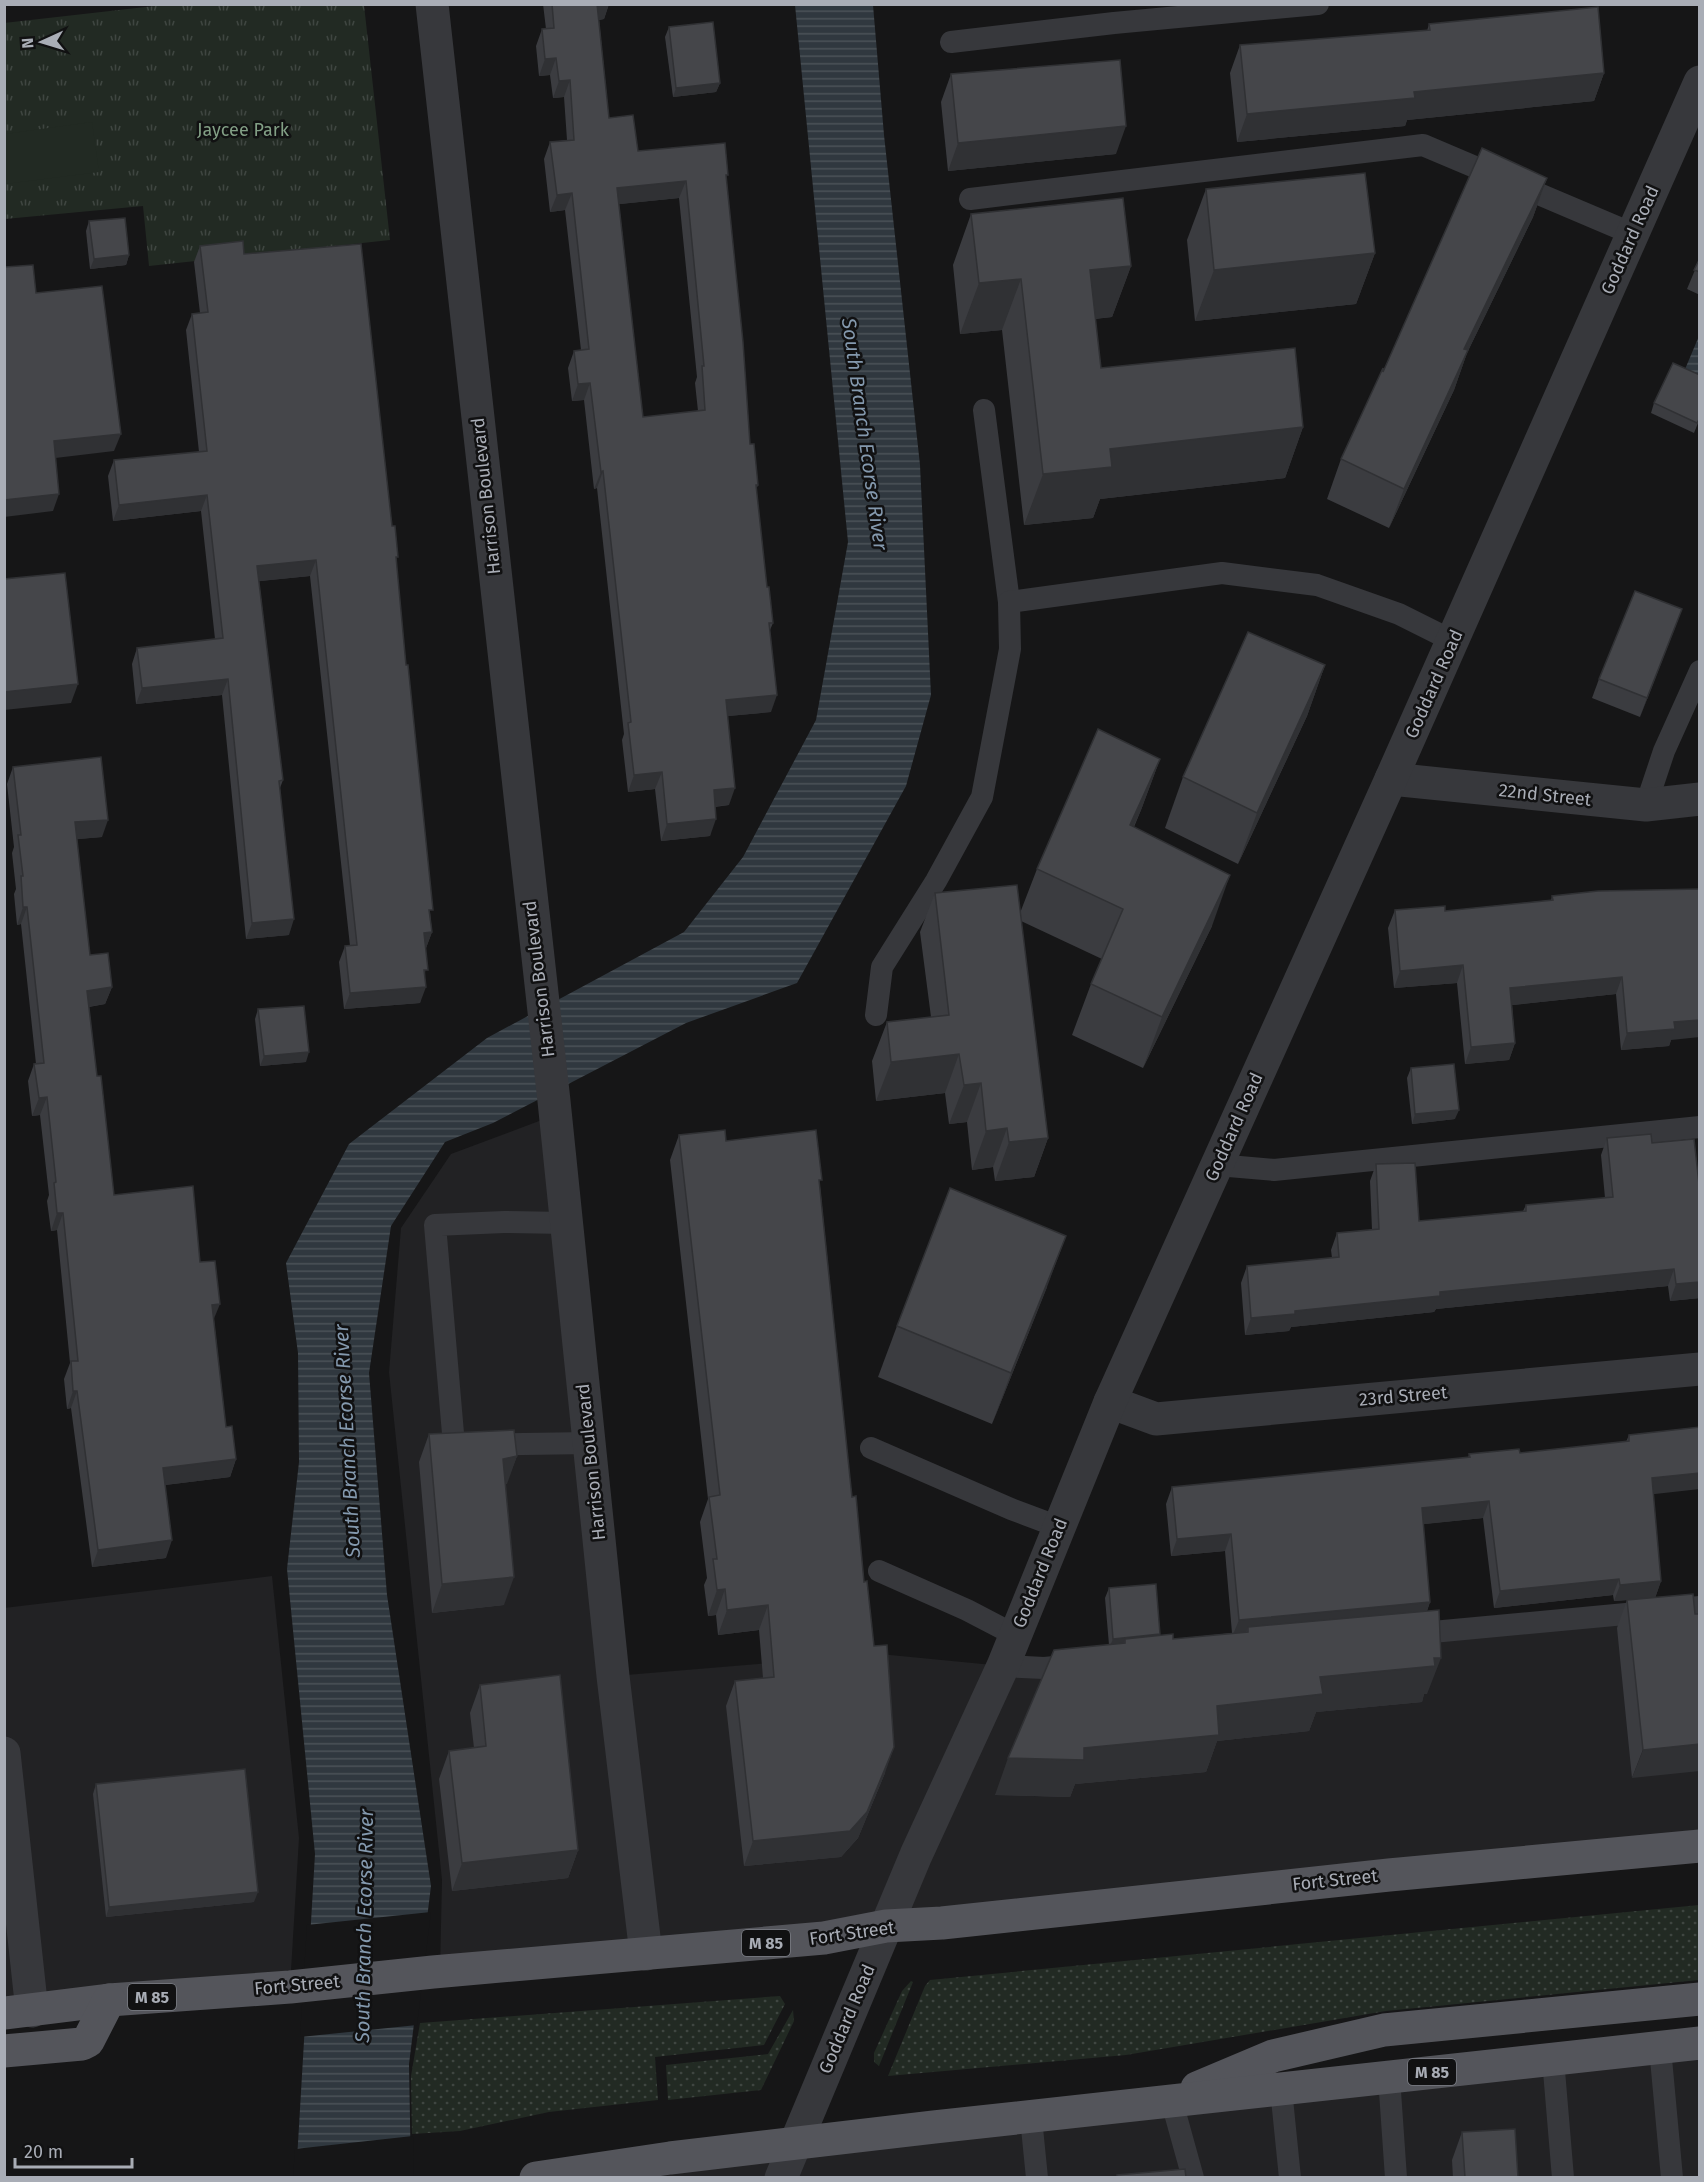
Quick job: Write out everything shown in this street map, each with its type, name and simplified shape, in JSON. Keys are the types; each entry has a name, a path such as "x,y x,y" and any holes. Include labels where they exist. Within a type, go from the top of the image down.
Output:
{"main road":[{"name":"Fort Street","path":"18,2012 109,2000 300,1986 433,1972 824,1938 886,1926 942,1923 1389,1875 1700,1846"},
{"path":"1165,2102 1273,2056 1384,2030 1700,1999"},
{"path":"4,2051 82,2044 88,2041 109,2000"},
{"name":"M 85","path":"536,2178 587,2174 670,2158 1700,2043"}],"street":[{"name":"Harrison Boulevard","path":"432,4 554,1101 614,1686 646,1954"},
{"name":"Goddard Road","path":"781,2178 793,2144 916,1855 1003,1666 1110,1402 1453,641 1700,82"},
{"name":"22nd Street","path":"1391,779 1646,805 1700,800"},
{"name":"23rd Street","path":"1110,1402 1156,1419 1700,1369"},
{"path":"4,1753 18,2012"}],"lane":[{"path":"951,42 1143,13 1318,4"},
{"path":"970,199 1424,144 1633,234"},
{"path":"876,1015 882,967 936,881 982,797 1010,650 1009,602 984,410"},
{"path":"1009,602 1222,573 1317,585 1399,614 1453,641"},
{"path":"1646,805 1664,751 1700,671"},
{"path":"1217,1166 1274,1170 1700,1127"},
{"path":"566,1223 504,1222 435,1226 454,1445 589,1443"},
{"path":"871,1448 1011,1509 1059,1527"},
{"path":"879,1571 967,1610 1015,1635"},
{"path":"1388,1636 1700,1607"},
{"path":"1003,1666 1044,1668 1091,1664"},
{"path":"1660,2048 1672,2178"},
{"path":"1553,2059 1563,2178"},
{"path":"1389,2077 1396,2178"},
{"path":"1281,2089 1290,2178"},
{"path":"1165,2102 1175,2113 1193,2178"},
{"path":"1031,2118 1037,2178"}],"shaded area":[{"path":"555,1115 614,1676 880,1654 1003,1666 1699,1607 1699,1847 440,1971 442,1880 389,1372 401,1228 451,1154"},
{"path":"272,1576 299,1838 290,1987 5,2013 4,1608"},
{"path":"1699,2043 1699,2177 536,2178"}],"green space":[{"name":"Jaycee Park","path":"172,4 364,5 390,240 149,266 143,206 5,219 4,23"},
{"path":"92,122 99,172 5,184 5,134"},
{"path":"1699,1905 1699,1980 1386,2011 1126,2055 888,2076 925,1986 930,1980"},
{"path":"911,1981 913,1982 879,2066 874,2062 874,2053 902,1991"},
{"path":"780,1996 785,2004 764,2045 655,2057 658,2100 549,2112 460,2131 412,2134 411,2076 420,2023"},
{"path":"793,2010 794,2021 761,2090 668,2100 666,2065 768,2054"}],"water":[{"name":"South Branch Ecorse River","path":"795,5 873,5 884,135 920,465 931,695 906,786 797,983 686,1023 493,1123 445,1142 391,1226 369,1373 387,1595 431,1886 409,2064 411,2177 296,2177 315,1854 287,1569 299,1462 298,1353 286,1263 349,1144 487,1038 684,932 743,857 816,720 848,542"},
{"path":"1699,336 1699,381 1683,374"}],"pier":[{"path":"431,1912 417,2025 300,2037 307,1925"},
{"path":"413,2136 414,2178 293,2178 295,2149"}],"building":[{"path":"552,4 597,4 609,118 633,115 638,151 725,143 750,444 754,444 758,485 756,485 773,623 769,623 777,695 726,700 735,788 714,790 716,819 667,824 662,772 634,775 628,723 631,722 603,471 601,472 590,383 578,384 574,351 589,349 572,193 557,195 550,142 574,140 570,80 559,81 556,58 545,59 542,29 554,28","holes":["686,181 704,366 702,366 705,410 643,417 617,188"]},
{"path":"1598,7 1604,73 1414,92 1415,98 1247,114 1240,45 1430,30 1429,24"},
{"path":"713,22 720,83 676,88 669,27"},
{"path":"1120,60 1126,126 958,143 951,74"},
{"path":"1482,148 1547,178 1464,349 1468,350 1404,489 1341,459 1383,368 1383,372"},
{"path":"1365,173 1375,253 1214,270 1206,189"},
{"path":"1123,198 1131,266 1090,270 1101,368 1295,348 1303,427 1110,449 1112,467 1043,474 1021,279 979,283 971,214"},
{"path":"125,218 129,255 94,259 89,221"},
{"path":"243,241 244,254 361,244 392,526 395,526 406,665 408,665 433,910 429,910 432,932 424,933 428,970 424,970 426,987 350,993 345,946 357,945 316,560 257,566 283,780 279,781 294,919 252,923 228,679 142,688 137,648 223,638 207,495 119,505 114,460 207,451 192,314 208,312 200,246"},
{"path":"1700,258 1700,272 1694,270"},
{"path":"4,264 5,267 33,265 36,293 102,286 121,434 54,441 59,494 4,500"},
{"path":"1673,363 1700,375 1700,418 1697,423 1654,403"},
{"path":"65,573 78,684 4,692 4,579"},
{"path":"1635,591 1682,609 1647,698 1599,679"},
{"path":"1248,632 1325,665 1257,813 1183,777"},
{"path":"1098,729 1160,759 1130,825 1230,875 1162,1017 1091,984 1123,909 1037,869"},
{"path":"101,757 108,820 75,822 90,955 108,953 112,987 87,991 97,1076 101,1076 114,1195 193,1186 200,1262 215,1261 220,1304 212,1305 226,1427 232,1426 236,1459 163,1468 172,1540 98,1550 77,1391 73,1391 71,1361 78,1361 63,1213 57,1213 47,1097 39,1098 34,1064 44,1063 27,907 23,907 21,876 23,876 18,835 21,835 13,767"},
{"path":"1017,885 1048,1138 1009,1142 1007,1128 986,1131 981,1083 964,1085 959,1054 891,1062 887,1022 949,1015 935,893"},
{"path":"1700,889 1700,1020 1674,1022 1675,1029 1627,1033 1622,977 1510,988 1515,1043 1471,1047 1463,965 1400,971 1395,910 1445,906 1445,911 1553,900 1552,896 1598,891"},
{"path":"304,1006 309,1052 264,1056 258,1009"},
{"path":"1454,1064 1459,1110 1415,1114 1411,1068"},
{"path":"725,1130 726,1141 816,1130 822,1180 819,1180 852,1497 856,1496 864,1582 867,1581 874,1646 887,1645 894,1747 867,1812 850,1831 753,1841 735,1681 774,1677 768,1605 727,1610 725,1589 717,1590 713,1559 717,1559 709,1497 720,1495 679,1135"},
{"path":"1651,1134 1652,1143 1694,1139 1700,1193 1700,1282 1676,1284 1674,1269 1440,1292 1440,1296 1295,1311 1295,1314 1251,1318 1247,1266 1339,1257 1337,1233 1379,1229 1376,1164 1415,1163 1419,1221 1526,1211 1526,1205 1613,1197 1607,1138"},
{"path":"950,1188 1066,1236 1011,1373 897,1326"},
{"path":"1700,1427 1700,1473 1652,1478 1661,1581 1620,1585 1619,1579 1500,1591 1489,1501 1422,1508 1430,1602 1239,1620 1231,1534 1177,1539 1172,1487 1470,1457 1469,1454 1519,1449 1520,1453 1629,1441 1629,1435"},
{"path":"514,1430 517,1456 503,1459 514,1577 442,1584 429,1434"},
{"path":"1156,1584 1160,1634 1113,1639 1109,1588"},
{"path":"1693,1594 1695,1614 1700,1614 1700,1744 1643,1750 1627,1600"},
{"path":"1439,1610 1441,1658 1434,1658 1435,1666 1320,1677 1323,1694 1217,1706 1219,1735 1084,1748 1084,1760 1008,1758 1054,1650 1125,1643 1125,1639 1173,1634 1173,1639 1248,1632 1248,1627"},
{"path":"560,1675 578,1850 462,1863 449,1751 486,1746 480,1685"},
{"path":"245,1769 258,1892 109,1907 96,1784"},
{"path":"1515,2129 1518,2178 1465,2178 1462,2132"},
{"path":"1185,2169 1186,2178 1117,2178 1117,2175"}]}
